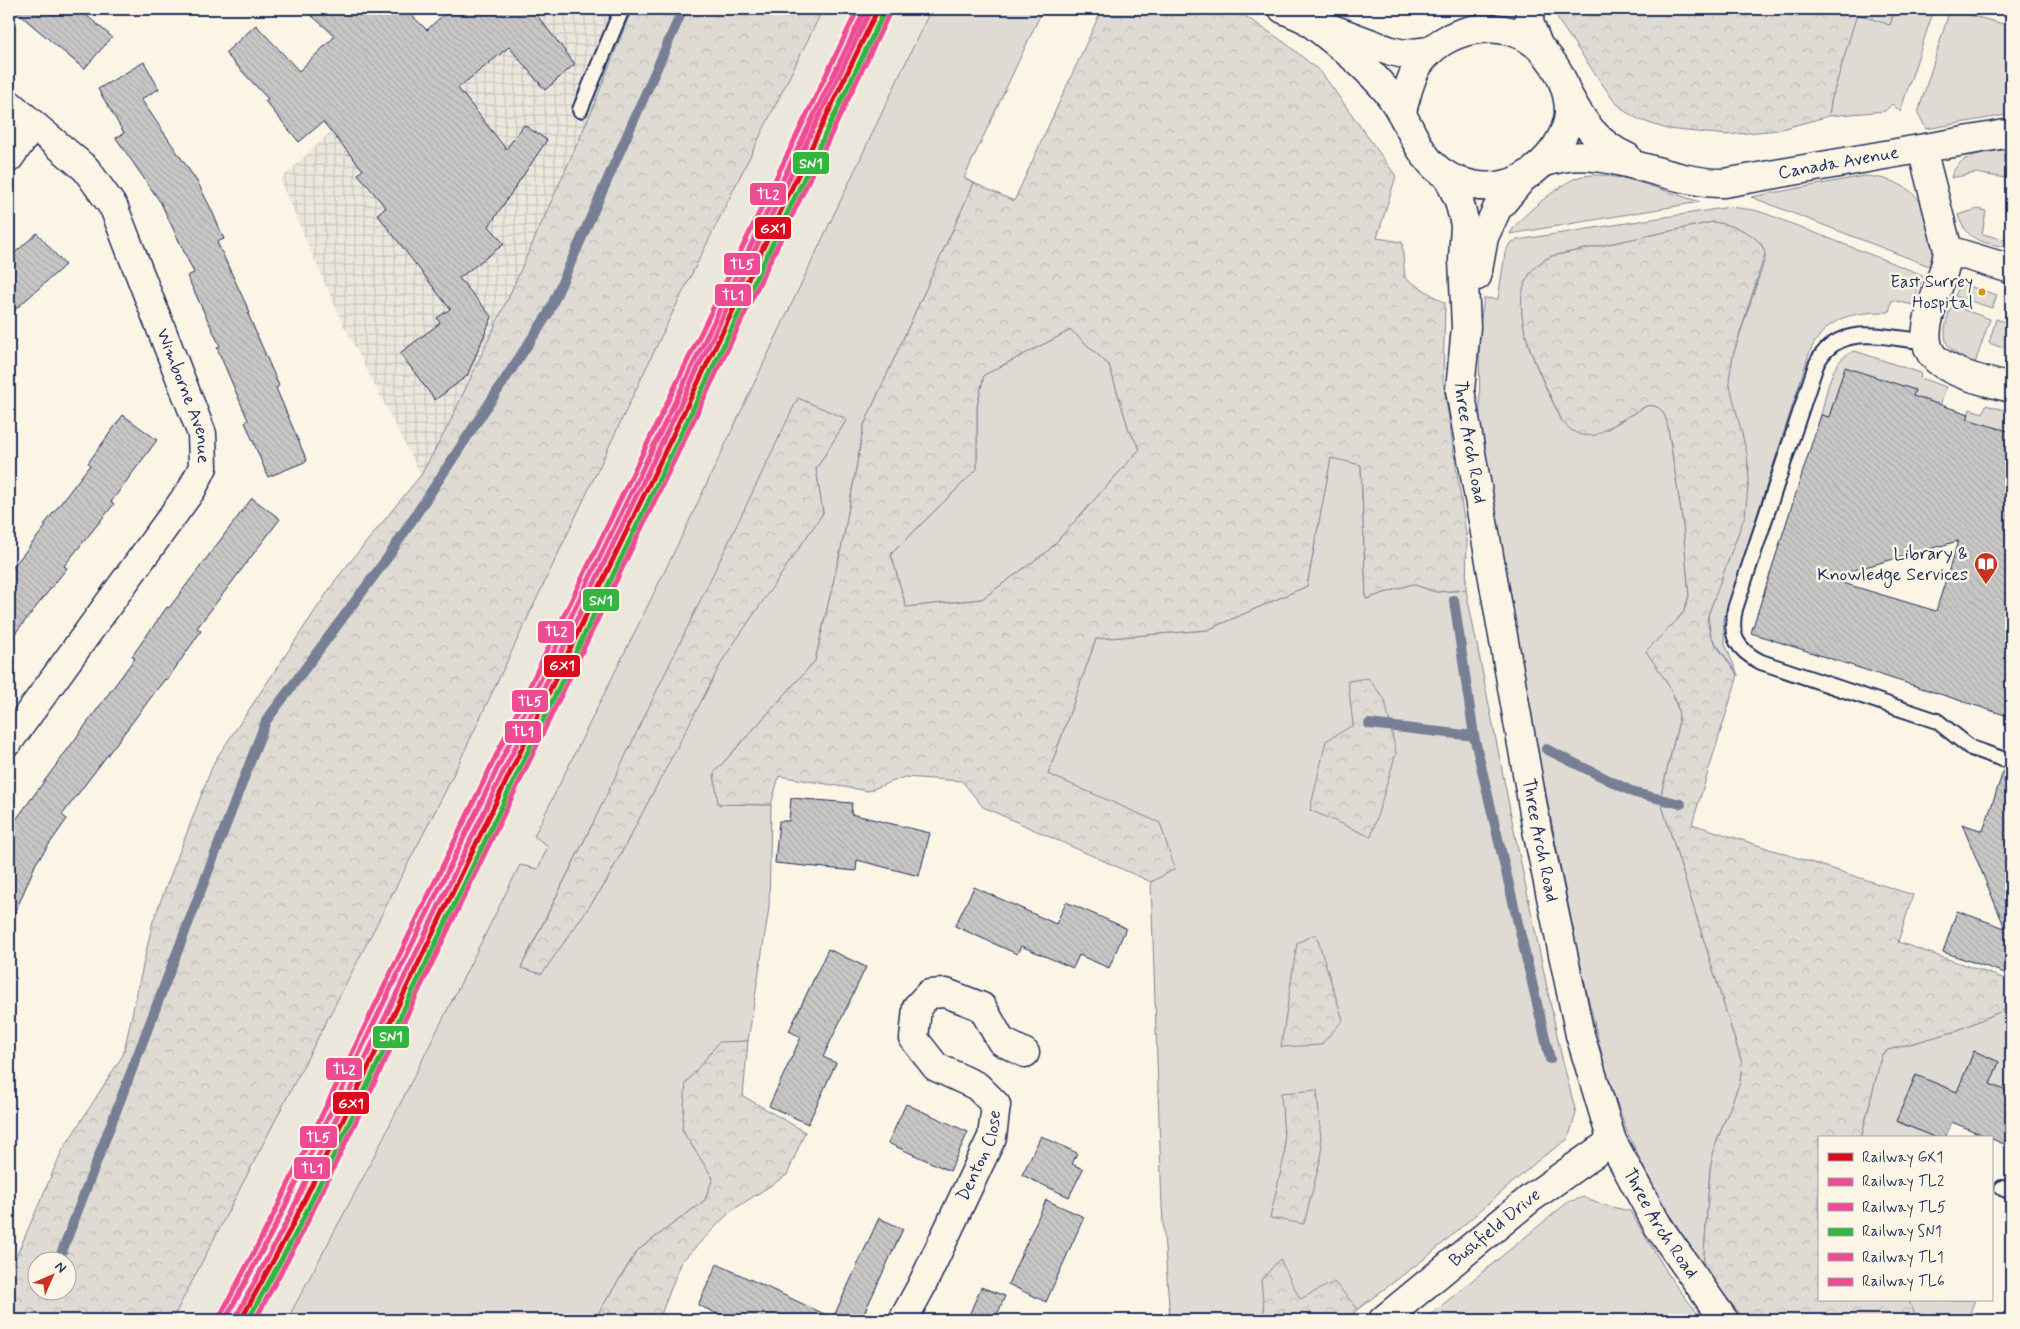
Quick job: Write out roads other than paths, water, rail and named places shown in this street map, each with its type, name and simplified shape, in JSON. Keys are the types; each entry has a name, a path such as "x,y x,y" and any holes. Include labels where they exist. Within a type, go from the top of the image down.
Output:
{"street":[{"path":"1530,9 1529,22 1538,46"},
{"path":"1294,14 1404,54 1430,51"},
{"path":"1294,14 1368,70 1402,112 1422,153 1435,168 1458,181 1483,187 1496,187 1522,180 1543,163 1559,143 1567,127 1569,113 1567,93 1556,67 1538,46 1497,18 1451,35 1430,51 1421,60 1415,72 1402,112"},
{"name":"Canada Avenue","path":"1567,93 1583,122 1596,138 1620,154 1668,174"},
{"name":"Wimborne Avenue","path":"9,104 86,169 114,208 202,434 203,467 192,489 9,741"},
{"path":"9,158 33,125"},
{"name":"Canada Avenue","path":"1543,163 1560,158 1593,156 1705,182 1724,183 2011,133"},
{"path":"1922,149 1948,250 1946,265 1930,314 1927,341 1932,354 1942,365 1974,378 2011,388"},
{"name":"Three Arch Road","path":"1448,177 1459,201 1465,224 1463,260 1466,327 1460,390 1535,820 1580,1035 1612,1141 1658,1226 1724,1320"},
{"name":"Three Arch Road","path":"1466,327 1476,292 1484,237 1497,209 1522,180"},
{"path":"1948,250 2011,269"},
{"name":"Denton Close","path":"903,1320 921,1287 992,1137 996,1105 977,1086 936,1067 914,1039 917,1007 929,994 946,993 982,1007 1001,1041 1025,1054"},
{"name":"Bushfield Drive","path":"1383,1320 1531,1198 1612,1141"}],"lane":[{"path":"580,110 622,9"},
{"path":"1927,341 1910,341 1870,335 1858,336 1839,340 1830,345 1820,358 1735,609 1732,626 1733,634 1740,646 1761,662 1937,721 1971,748 2011,762"}],"waterway":[{"path":"62,1252 266,721 388,557 548,314 683,9"},
{"path":"1454,600 1474,736 1550,1059"},
{"path":"1369,724 1474,736"},
{"path":"1546,749 1635,793 1681,804"}],"rail line":[{"name":"TL2","path":"218,1320 272,1218 858,9"},
{"name":"TL1","path":"236,1317 285,1225 871,9"},
{"name":"GX1","path":"241,1320 291,1228 878,9"},
{"name":"TL5","path":"225,1320 278,1221 864,12"},
{"name":"SN1","path":"248,1320 297,1231 884,12"},
{"name":"TL6","path":"255,1320 302,1233 889,14"}],"place":[{"name":"East Surrey Hospital","path":"1982,292"},
{"name":"Library & Knowledge Services","path":"1986,585"}]}
